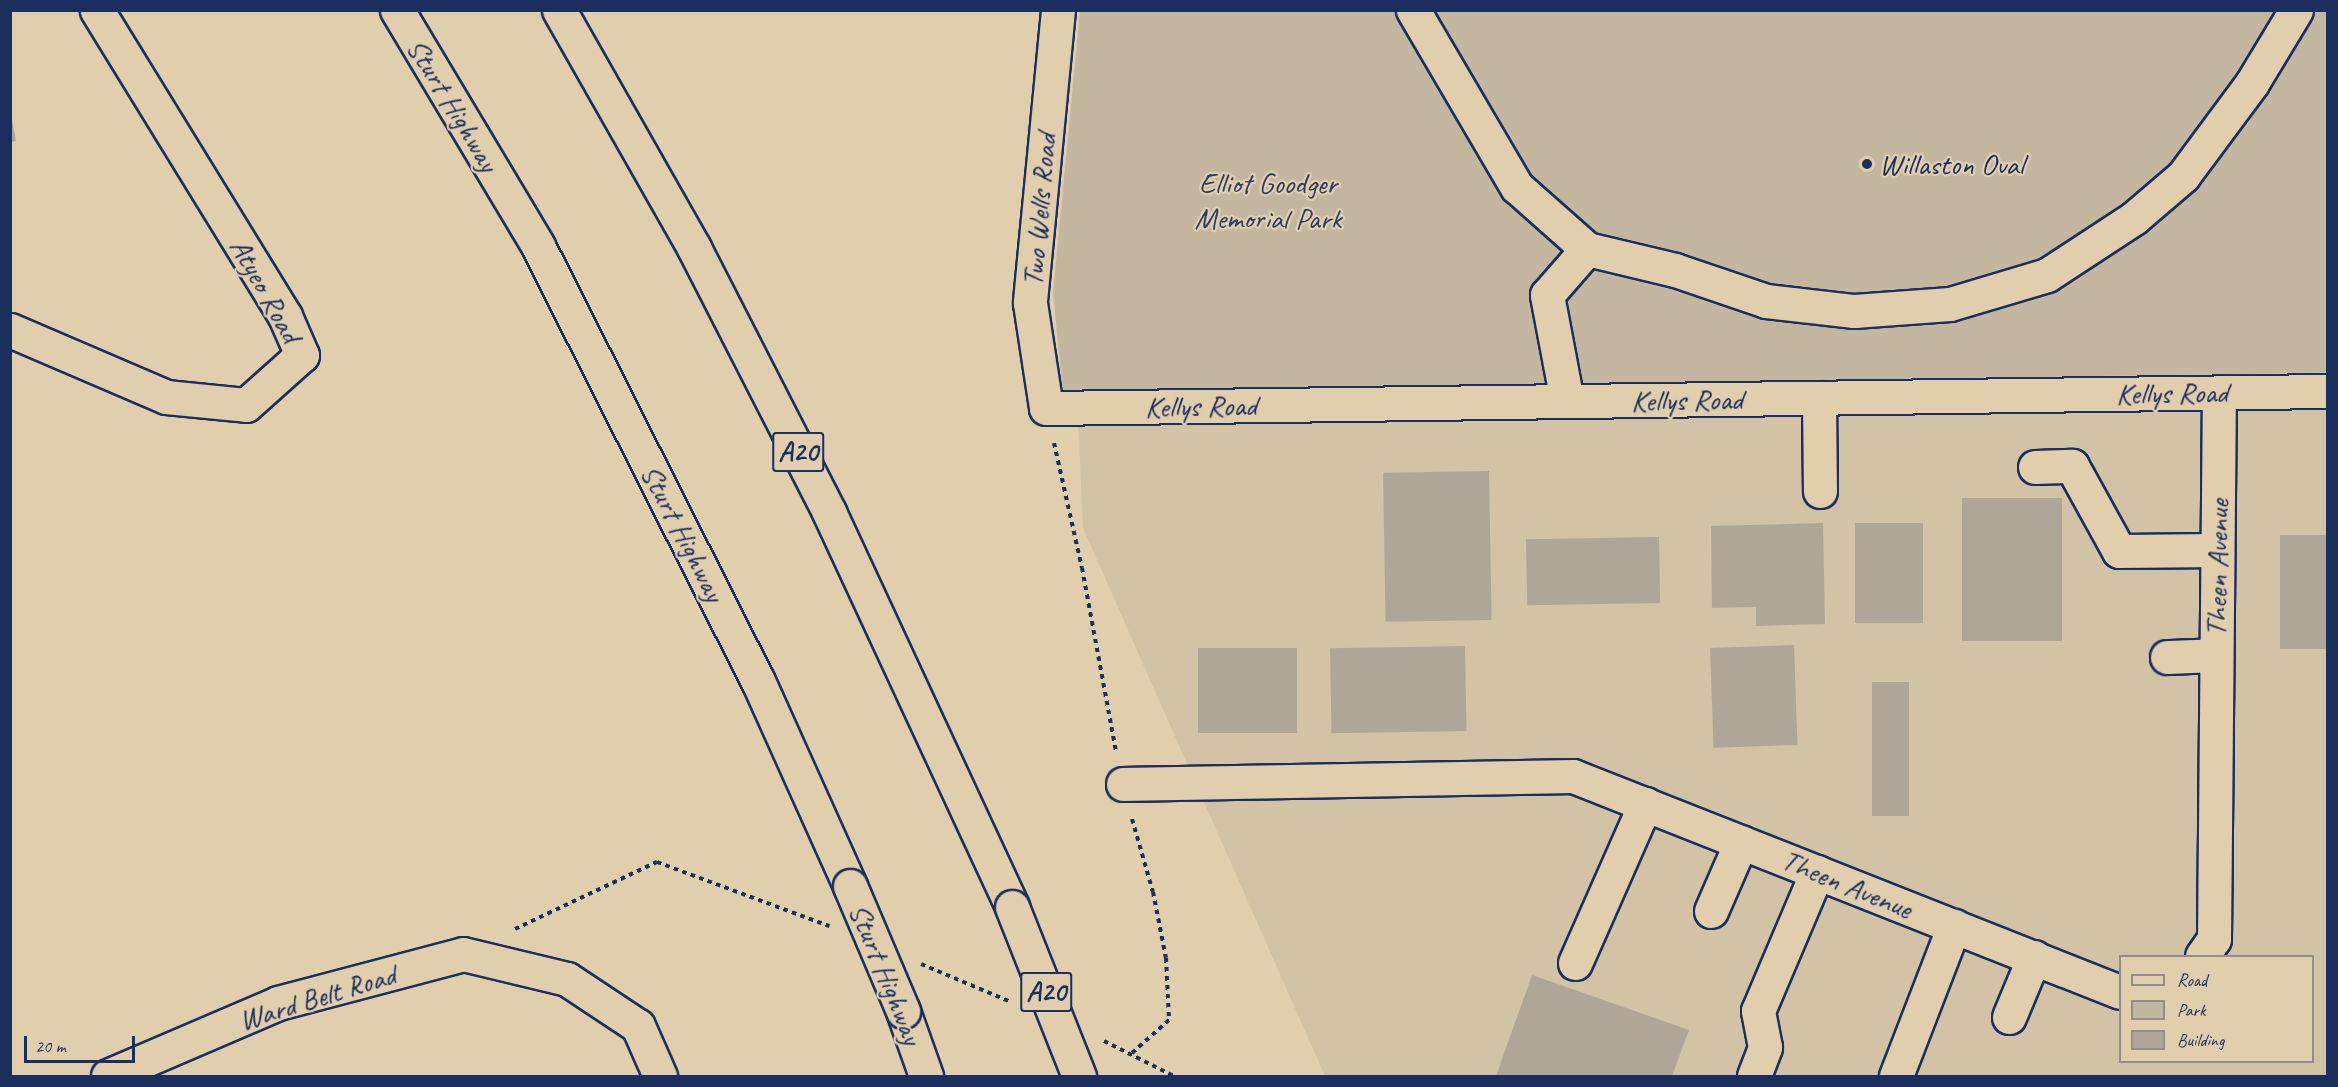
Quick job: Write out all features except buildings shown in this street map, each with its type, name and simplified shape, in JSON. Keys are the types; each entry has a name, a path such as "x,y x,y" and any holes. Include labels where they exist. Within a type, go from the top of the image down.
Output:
{"main road":[{"name":"Atyeo Road","path":"10,330 166,397 246,405 302,355 285,316 97,10"},
{"name":"Sturt Highway","path":"397,10 538,246 758,681 850,886 903,1011 926,1077"},
{"name":"A20","path":"559,10 694,248 823,502 1012,907 1079,1077"},
{"name":"Two Wells Road","path":"1046,408 1030,303 1058,10"},
{"path":"1413,10 1517,187 1587,249 1675,270 1766,302 1854,311 1950,304 2047,275 2133,218 2183,176 2252,83 2296,10"},
{"path":"1567,401 1547,295 1587,249"},
{"name":"Kellys Road","path":"1046,408 2328,391"},
{"name":"Theen Avenue","path":"2203,955 2214,939 2219,392"},
{"path":"1819,398 1820,491"},
{"path":"2035,467 2072,466 2119,551 2217,550"},
{"path":"2167,657 2216,655"},
{"name":"Theen Avenue","path":"1123,784 1573,776 2119,991"},
{"path":"1575,963 1645,804"},
{"path":"1711,912 1741,842"},
{"path":"1754,1077 1765,1047 1758,1011 1817,872"},
{"path":"1896,1077 1954,926"},
{"path":"463,954 567,979 638,1026 660,1077"},
{"name":"Ward Belt Road","path":"108,1077 278,1003 463,954"},
{"path":"2008,1017 2034,957"}],"path":[{"path":"1046,408 1082,568 1123,784 1153,891 1166,958 1169,1020 1132,1053"},
{"path":"463,954 657,862 770,901 836,928"},
{"path":"913,961 1023,1007"},
{"path":"1100,1039 1132,1053 1174,1077"}],"shaded area":[{"path":"2327,359 2327,1076 1325,1076 1083,528 1076,370"}],"green space":[{"name":"Elliot Goodger Memorial Park","path":"1080,11 2327,11 2327,372 1063,393 1053,293"}],"place":[{"name":"Willaston Oval","path":"1867,164"}]}
